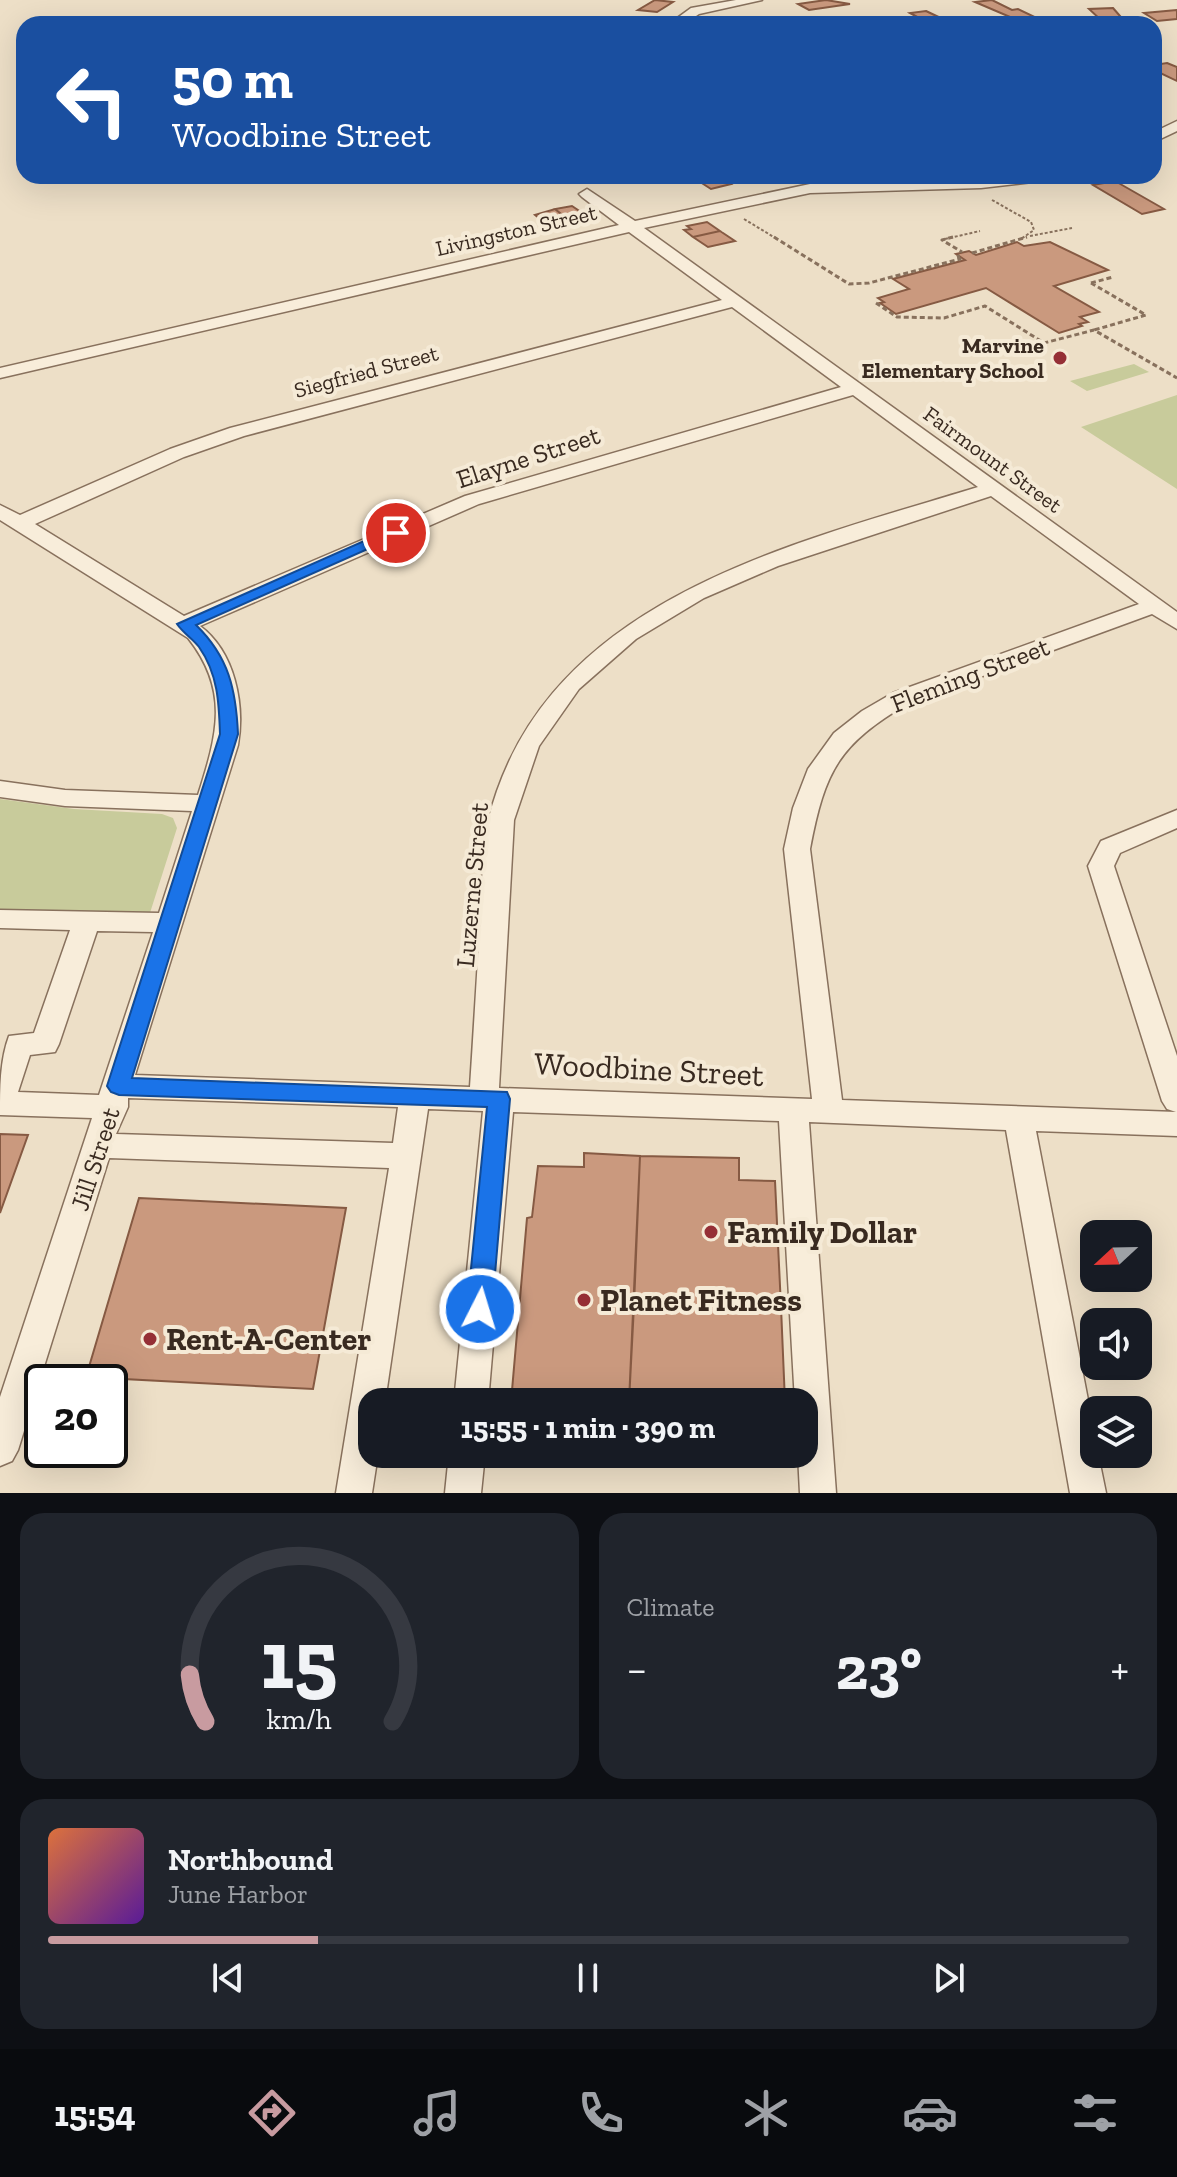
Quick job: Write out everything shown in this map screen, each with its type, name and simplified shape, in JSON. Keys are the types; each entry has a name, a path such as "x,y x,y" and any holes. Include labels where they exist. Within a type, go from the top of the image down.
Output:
{"street":[{"path":"687,16 695,11 756,0"},
{"name":"Livingston Street","path":"0,373 631,226 784,192 843,184"},
{"name":"Fairmount Street","path":"587,194 1177,622"},
{"name":"Siegfried Street","path":"19,523 177,453 237,432 736,301"},
{"name":"Elayne Street","path":"185,624 472,500 855,389"},
{"name":"Luzerne Street","path":"472,1388 492,1098 502,819 517,767 565,692 632,632 716,583 761,563 993,489"},
{"name":"Jill Street","path":"0,511 185,624 205,643 219,666 229,710 226,745 116,1097 0,1450"},
{"name":"Fleming Street","path":"829,1114 797,849 809,796 831,751 853,728 901,698 1155,606"},
{"path":"0,789 65,798 207,803"},
{"path":"1177,818 1105,851 1103,874 1177,1101"},
{"path":"0,919 169,923"},
{"path":"0,1102 19,1044 45,1044 87,921"},
{"path":"354,1493 415,1096"},
{"name":"Woodbine Street","path":"0,1102 116,1097 415,1096 829,1114 1177,1124"},
{"path":"793,1112 818,1493"},
{"path":"1019,1119 1088,1493"},
{"path":"100,1146 405,1156"},
{"path":"463,1493 466,1468"}],"path":[{"path":"988,195 1033,223 1034,230 1030,236"},
{"path":"732,212 849,284 884,279 960,259 956,257 961,254 942,240 980,231"},
{"path":"972,253 1030,236 1072,228"},
{"path":"876,303 897,317 944,318 985,306 1044,343 1146,315 1091,283 1113,277"},
{"path":"1094,330 1177,378"}],"green space":[{"path":"1134,364 1149,372 1087,391 1070,381"},
{"path":"1177,395 1177,489 1081,427"},
{"path":"0,799 74,809 162,814 173,818 177,828 149,916 0,911"}],"building":[{"path":"655,0 673,2 657,12 638,10"},
{"path":"826,0 850,4 809,10 798,4"},
{"path":"992,0 1033,16 1008,16 975,2"},
{"path":"1113,8 1120,16 1097,16 1089,9"},
{"path":"1177,10 1177,19 1162,20 1162,16 1144,13"},
{"path":"926,11 936,16 915,16 910,13"},
{"path":"1162,64 1177,67 1177,81 1162,74"},
{"path":"703,184 731,184 711,189"},
{"path":"1120,184 1164,209 1142,214 1093,185"},
{"path":"572,206 592,216 570,221 555,209"},
{"path":"555,209 570,221 545,223 535,215"},
{"path":"707,222 720,231 693,237 684,230 691,229 687,226"},
{"path":"720,231 735,241 708,247 693,237"},
{"path":"1017,242 1024,246 1050,242 1108,270 1054,286 1099,312 1080,317 1088,322 1079,324 1082,326 1059,333 986,288 896,314 880,303 884,302 878,298 909,289 893,279 965,260 956,254 969,251 976,255"},
{"path":"0,1134 28,1135 0,1213"},
{"path":"584,1153 640,1156 630,1388 512,1388 527,1218 532,1217 538,1166 584,1167"},
{"path":"640,1156 739,1158 739,1180 775,1181 781,1307 634,1305"},
{"path":"139,1198 346,1208 313,1389 128,1379 128,1364 90,1364"},
{"path":"634,1305 781,1307 784,1388 630,1388"}],"place":[{"name":"Marvine Elementary School","path":"1060,358"},
{"name":"Family Dollar","path":"711,1232"},
{"name":"Planet Fitness","path":"584,1300"},
{"name":"Rent-A-Center","path":"150,1339"}],"route":[{"path":"396,533 185,624 205,643 219,666 228,695 229,734 119,1086 499,1099 480,1309"}]}
